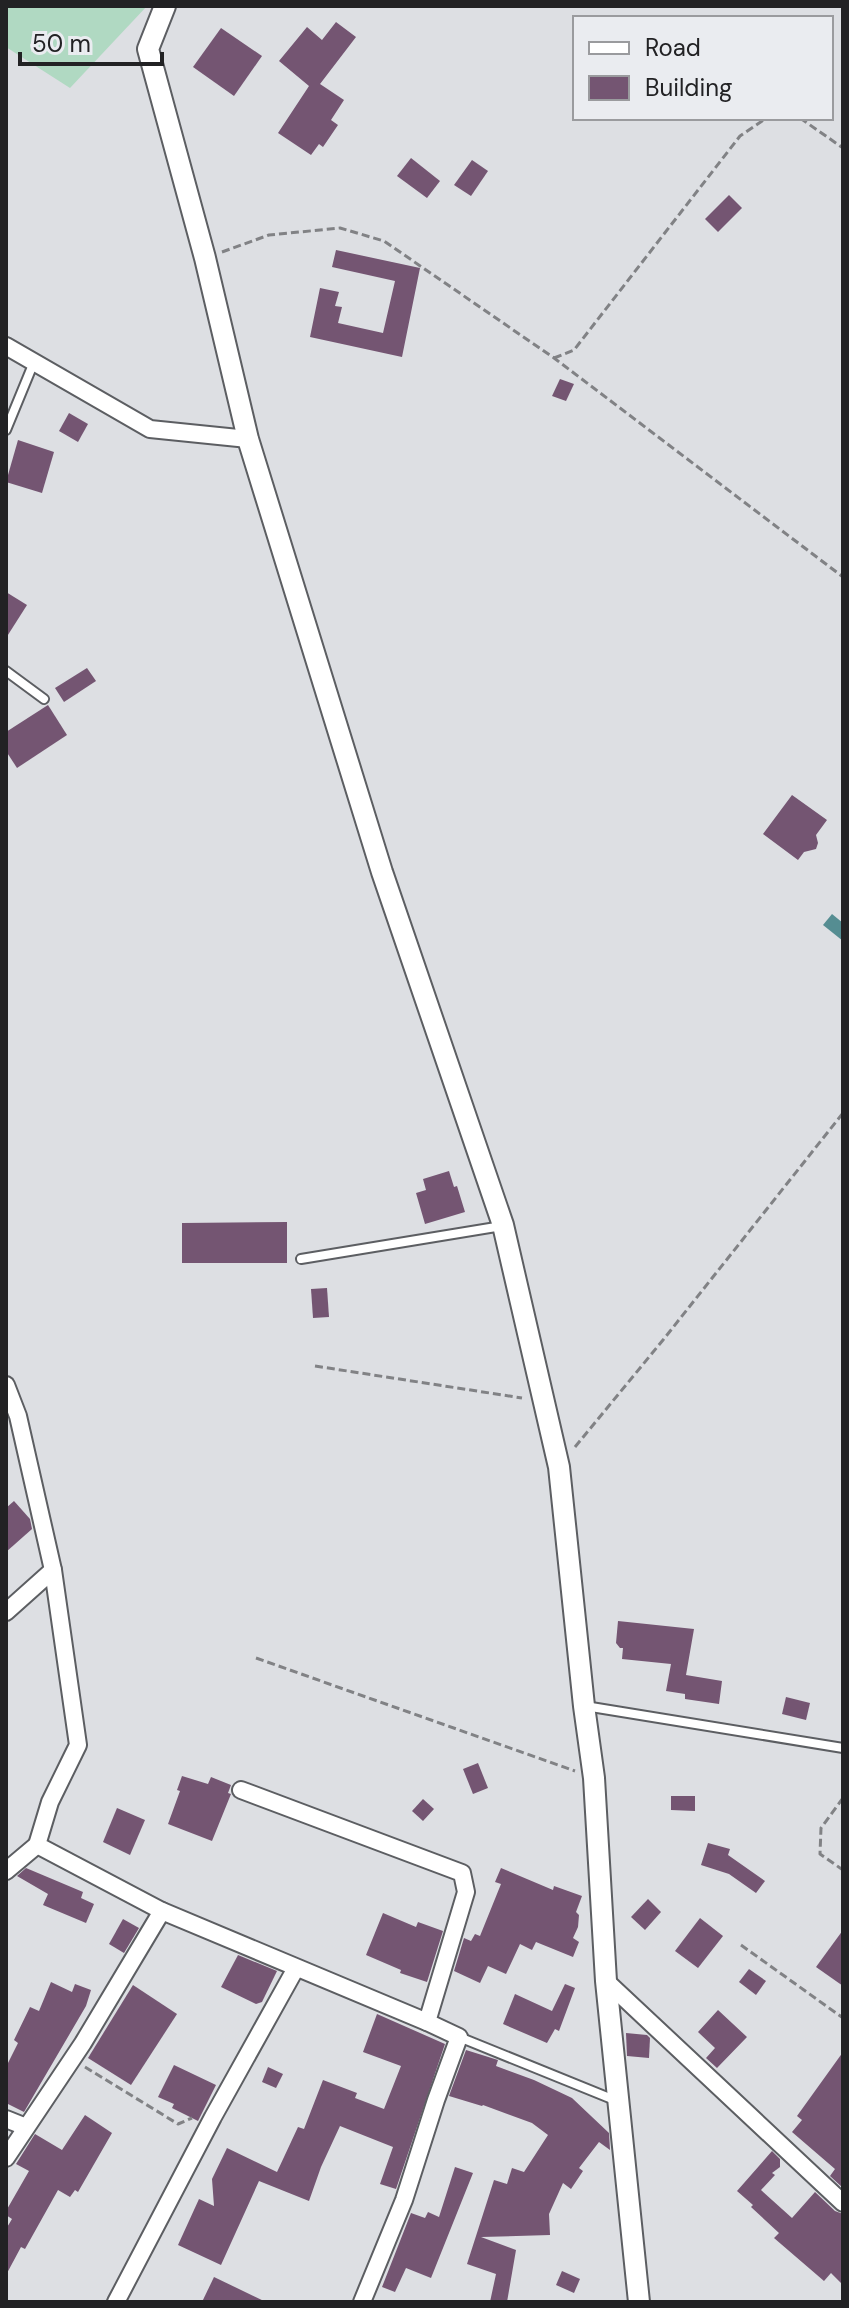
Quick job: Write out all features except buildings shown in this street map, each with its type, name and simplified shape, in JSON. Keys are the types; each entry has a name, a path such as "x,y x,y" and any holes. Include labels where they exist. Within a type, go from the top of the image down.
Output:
{"street":[{"path":"165,6 148,49 205,258 248,439 382,872 503,1225 559,1467 594,1778 606,1981 639,2302"},
{"path":"6,346 150,429 248,439"},
{"path":"6,1385 12,1421 53,1570 78,1745 50,1802 37,1845 6,1871"},
{"path":"6,1612 53,1570"},
{"path":"241,1790 462,1873 466,1892 427,2022"},
{"path":"37,1845 162,1911 459,2037 404,2200 362,2302"},
{"path":"6,2158 72,2059 162,1911"},
{"path":"116,2302 208,2126 296,1968"},
{"path":"606,1981 843,2203"},
{"path":"6,2119 26,2127"}],"lane":[{"path":"6,430 34,361"},
{"path":"6,671 44,699"},
{"path":"301,1259 503,1225"},
{"path":"584,1706 843,1748"},
{"path":"459,2037 618,2102"}],"path":[{"path":"554,358 574,350 740,136 764,120"},
{"path":"803,120 843,148"},
{"path":"205,258 269,235 340,228 384,241 554,358 843,577"},
{"path":"559,1467 843,1113"},
{"path":"315,1366 545,1401"},
{"path":"256,1658 594,1778"},
{"path":"843,1798 821,1828 820,1854 843,1870"},
{"path":"741,1945 843,2018"},
{"path":"72,2059 178,2124 191,2118 208,2126"}],"green space":[{"path":"6,6 147,6 70,88 6,47"}],"water":[{"path":"832,914 843,923 843,941 823,925"}]}
